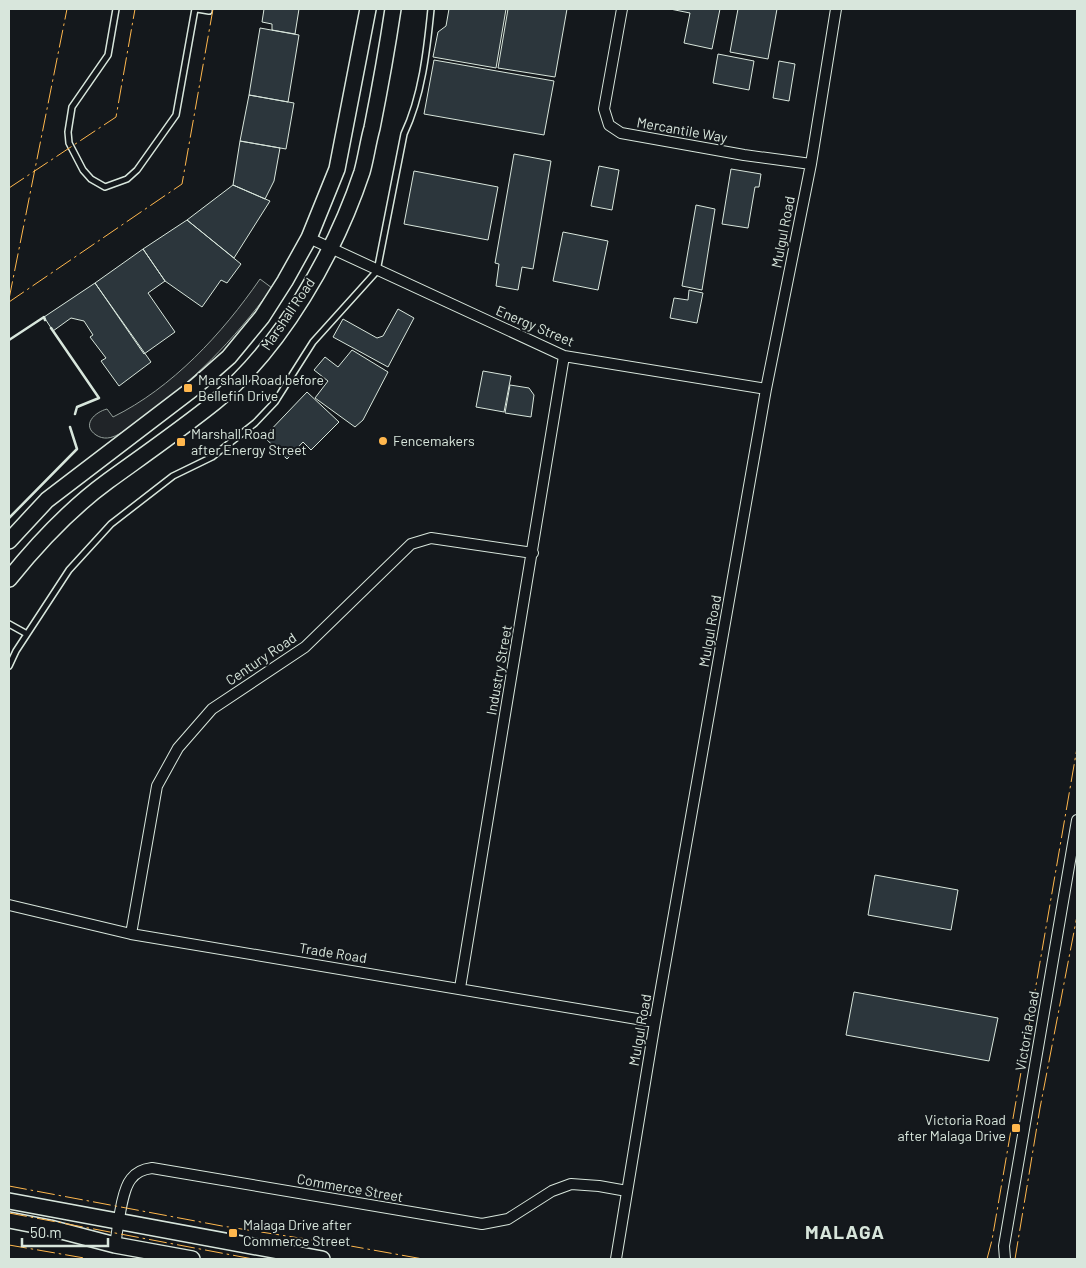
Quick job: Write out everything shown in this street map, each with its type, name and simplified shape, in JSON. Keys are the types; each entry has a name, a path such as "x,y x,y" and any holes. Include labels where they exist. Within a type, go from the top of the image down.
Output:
{"main road":[{"path":"344,133 346,85 359,9"},
{"name":"Marshall Road","path":"9,541 47,500 195,388 229,357 262,317 309,238 337,169 368,9"},
{"name":"Marshall Road","path":"9,579 65,518 112,478 155,449 216,401 245,374 276,337 303,296 330,248 347,212 362,170 380,88 393,9"},
{"path":"100,460 112,478"},
{"path":"9,1201 119,1223 322,1259"},
{"path":"9,1220 115,1245 192,1259"}],"street":[{"name":"Mercantile Way","path":"622,9 604,109 609,125 621,133 744,155 811,164"},
{"name":"Mulgul Road","path":"616,1259 655,1022 766,389 811,164 836,9"},
{"name":"Energy Street","path":"309,238 564,356 766,389"},
{"name":"Industry Street","path":"460,988 564,356"},
{"name":"Century Road","path":"131,934 157,786 178,748 212,709 305,647 412,544 431,538 532,553"},
{"name":"Victoria Road","path":"1005,1259 1004,1246 1077,820"},
{"name":"Trade Road","path":"9,905 131,934 655,1022"},
{"name":"Commerce Street","path":"115,1245 124,1194 132,1178 143,1170 152,1168 482,1224 508,1219 552,1191 571,1184 627,1191"},
{"name":"Victoria Road","path":"998,1259 1004,1246"}],"lane":[{"path":"116,9 108,55 72,107 68,132 68,142 83,170 91,179 104,187 127,179 137,170 176,115 196,9 209,11 209,9"},
{"path":"9,666 27,634 69,570 111,524 173,476 212,457 255,423 276,402 313,342 377,271 404,134 412,118 426,53 431,9"},
{"path":"9,624 27,634"}],"shaded area":[{"path":"260,279 272,288 227,343 195,375 159,405 119,434 113,437 102,438 92,431 90,427 91,419 98,413 107,409 113,417 135,405 156,391 194,358 229,320"}],"building":[{"path":"264,9 299,9 295,34 272,30 272,24 262,22"},
{"path":"449,9 506,9 496,68 433,57 438,32 446,26"},
{"path":"508,9 567,9 555,77 498,68"},
{"path":"670,9 720,9 712,49 684,43 690,13"},
{"path":"738,9 777,9 768,59 730,52"},
{"path":"260,28 299,35 288,102 249,95"},
{"path":"718,54 754,61 749,90 713,83"},
{"path":"434,60 554,81 544,135 424,114"},
{"path":"779,61 795,64 789,101 773,98"},
{"path":"249,95 294,103 286,149 240,141"},
{"path":"240,141 280,148 274,181 265,199 233,185"},
{"path":"514,154 551,161 533,269 522,267 518,290 496,286 499,264 495,263"},
{"path":"599,166 619,170 612,210 591,206"},
{"path":"731,169 761,174 759,187 755,187 748,228 722,224"},
{"path":"414,171 498,187 488,240 404,224"},
{"path":"233,185 270,201 234,258 187,220"},
{"path":"696,205 715,209 702,290 682,286"},
{"path":"187,220 241,264 227,283 221,280 202,307 165,281 143,249"},
{"path":"563,232 608,241 598,290 553,281"},
{"path":"143,249 165,281 148,293 175,332 144,354 95,283"},
{"path":"95,283 151,362 119,386 101,361 106,358 90,337 93,335 84,321 71,318 53,331 44,317"},
{"path":"689,290 703,293 697,323 670,318 674,298 688,300"},
{"path":"398,309 414,318 388,367 333,337 343,319 377,338 383,336"},
{"path":"352,350 388,372 363,420 355,427 315,398 328,381 314,370 325,357 338,367"},
{"path":"483,371 511,376 504,412 476,407"},
{"path":"510,385 529,388 534,395 531,417 505,413"},
{"path":"307,392 339,422 311,450 303,442 287,459 264,437"},
{"path":"875,875 958,890 951,930 868,915"},
{"path":"854,992 998,1018 989,1061 846,1035"}],"wall":[{"path":"9,340 44,317 45,320"},
{"path":"51,328 99,398 77,407 75,414"},
{"path":"9,518 77,449 70,427"}],"power":[{"path":"9,299 67,9"},
{"path":"9,188 116,117 135,9"},
{"path":"9,302 182,184 213,9"},
{"path":"987,1259 992,1240 1077,748"},
{"path":"1015,1259 1040,1108 1077,916"},
{"path":"9,1186 222,1226 423,1259"},
{"path":"9,1213 253,1259"},
{"path":"9,1245 90,1259"}],"place":[{"name":"Marshall Road before Bellefin Drive","path":"188,388"},
{"name":"Fencemakers","path":"383,441"},
{"name":"Marshall Road after Energy Street","path":"181,442"},
{"name":"Victoria Road after Malaga Drive","path":"1016,1128"},
{"name":"Malaga Drive after Commerce Street","path":"233,1233"}],"district":[{"name":"MALAGA","path":"845,1232"}]}
